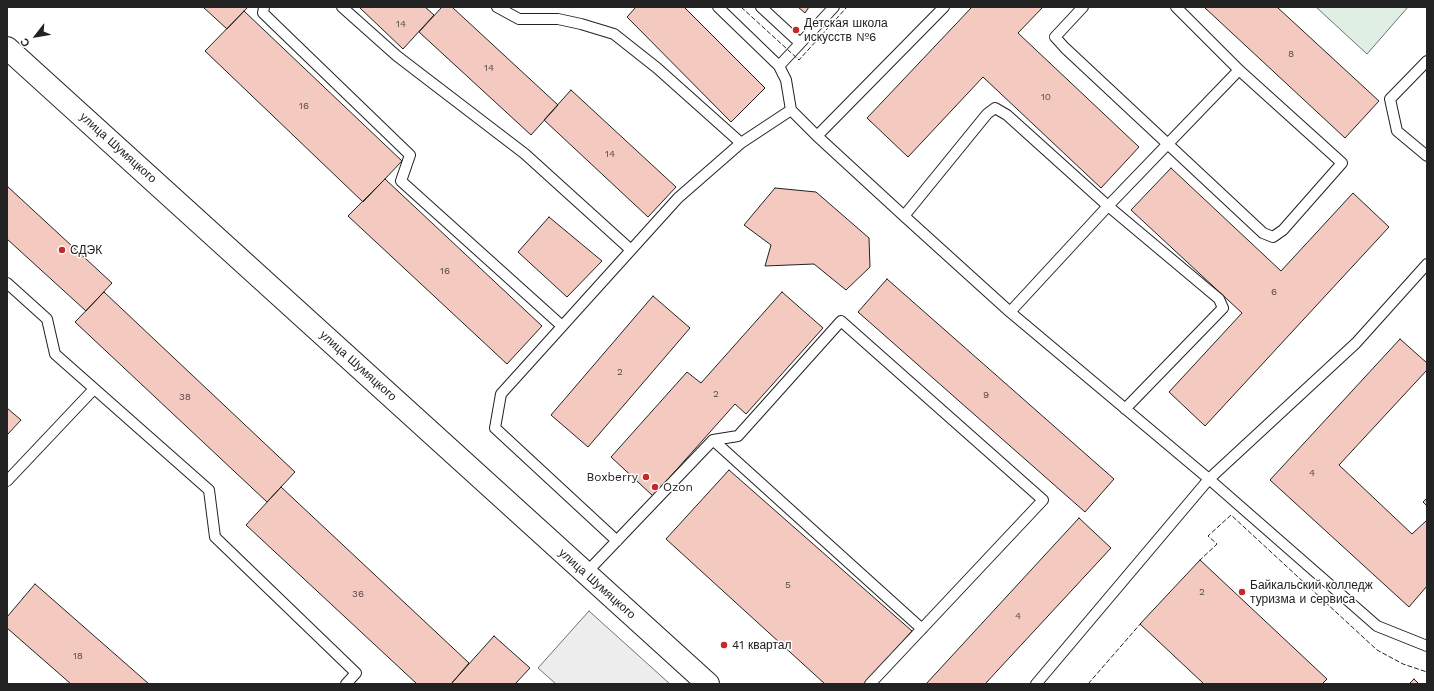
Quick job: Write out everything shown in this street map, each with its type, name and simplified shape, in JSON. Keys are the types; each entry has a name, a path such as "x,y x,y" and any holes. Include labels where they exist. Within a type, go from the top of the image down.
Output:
{"main road":[{"name":"улица Шумяцкого","path":"7,48 708,684"}],"lane":[{"path":"264,7 263,13 410,155 401,181 562,326"},
{"path":"342,7 397,56 524,154 630,250"},
{"path":"497,7 519,19 558,19 614,34 657,68 740,143"},
{"path":"718,7 779,66 786,80 791,110 817,136 1010,312 1209,479 1376,626 1427,646"},
{"path":"761,7 800,44"},
{"path":"779,66 834,7"},
{"path":"817,136 944,7"},
{"path":"1083,7 1055,37 1263,233 1273,237 1283,230 1342,163 1239,70 1176,7"},
{"path":"1427,61 1390,99 1397,131 1427,156"},
{"path":"1010,312 1108,206 1239,70"},
{"path":"904,216 987,114 996,108 1007,115 1108,206 1219,299 1223,308 1125,409"},
{"path":"617,541 495,428 501,394 678,198 740,143 791,110"},
{"path":"1036,684 1209,479 1356,343 1427,264"},
{"path":"7,283 47,319 55,354 209,490 215,537 356,673 346,684"},
{"path":"586,573 713,440 738,436 841,321 1044,500 870,684"},
{"path":"7,481 94,389"},
{"path":"713,440 922,629"}],"green space":[{"path":"1316,7 1408,7 1367,54"}],"shaded area":[{"path":"589,611 670,684 556,684 538,668"}],"building":[{"path":"203,7 248,7 227,29"},
{"path":"359,7 425,7 434,15 403,49"},
{"path":"442,7 452,7 558,105 531,135 419,32"},
{"path":"636,7 684,7 765,88 731,122 627,17"},
{"path":"798,7 809,7 805,13"},
{"path":"972,7 1043,7 1018,33 1139,147 1101,188 983,77 908,157 867,118"},
{"path":"1204,7 1277,7 1379,101 1345,138"},
{"path":"244,11 402,161 363,202 205,51"},
{"path":"571,90 676,187 648,217 544,120"},
{"path":"1171,168 1281,271 1353,193 1389,227 1205,426 1169,392 1242,313 1131,210"},
{"path":"385,179 542,326 507,364 348,216"},
{"path":"7,186 112,283 86,311 7,239"},
{"path":"775,188 816,192 869,238 870,267 846,290 814,264 765,266 771,245 744,225"},
{"path":"549,217 602,261 567,297 518,252"},
{"path":"887,279 1114,479 1085,512 858,312"},
{"path":"104,292 295,472 267,502 75,322"},
{"path":"782,292 823,328 746,414 735,404 653,496 611,457 687,372 701,383"},
{"path":"653,296 690,328 588,447 551,415"},
{"name":"Байкальский колледж туризма и сервиса","path":"1400,339 1427,363 1427,370 1339,465 1412,534 1427,520 1427,586 1409,607 1270,480"},
{"path":"7,408 21,420 7,435"},
{"path":"729,470 912,631 864,684 825,684 666,539"},
{"path":"281,487 469,663 451,684 417,684 246,525"},
{"path":"1427,498 1427,506 1423,502"},
{"path":"1079,518 1111,548 985,684 926,684"},
{"path":"1200,560 1327,679 1322,684 1204,684 1140,624"},
{"path":"35,584 149,684 71,684 7,628 7,617"},
{"path":"494,636 530,668 515,684 451,684"},
{"path":"1414,679 1419,684 1409,684"}],"fence":[{"path":"741,7 799,60 847,7"},
{"path":"1199,561 1217,544 1208,536 1231,515 1377,650 1403,664 1427,672"},
{"path":"1088,684 1142,622"}],"place":[{"name":"Детская школа искусств №6","path":"796,30"},
{"name":"СДЭК","path":"62,250"},
{"name":"Boxberry","path":"646,477"},
{"name":"Ozon","path":"655,487"},
{"name":"Байкальский колледж туризма и сервиса","path":"1242,592"},
{"name":"41 квартал","path":"724,645"}]}
